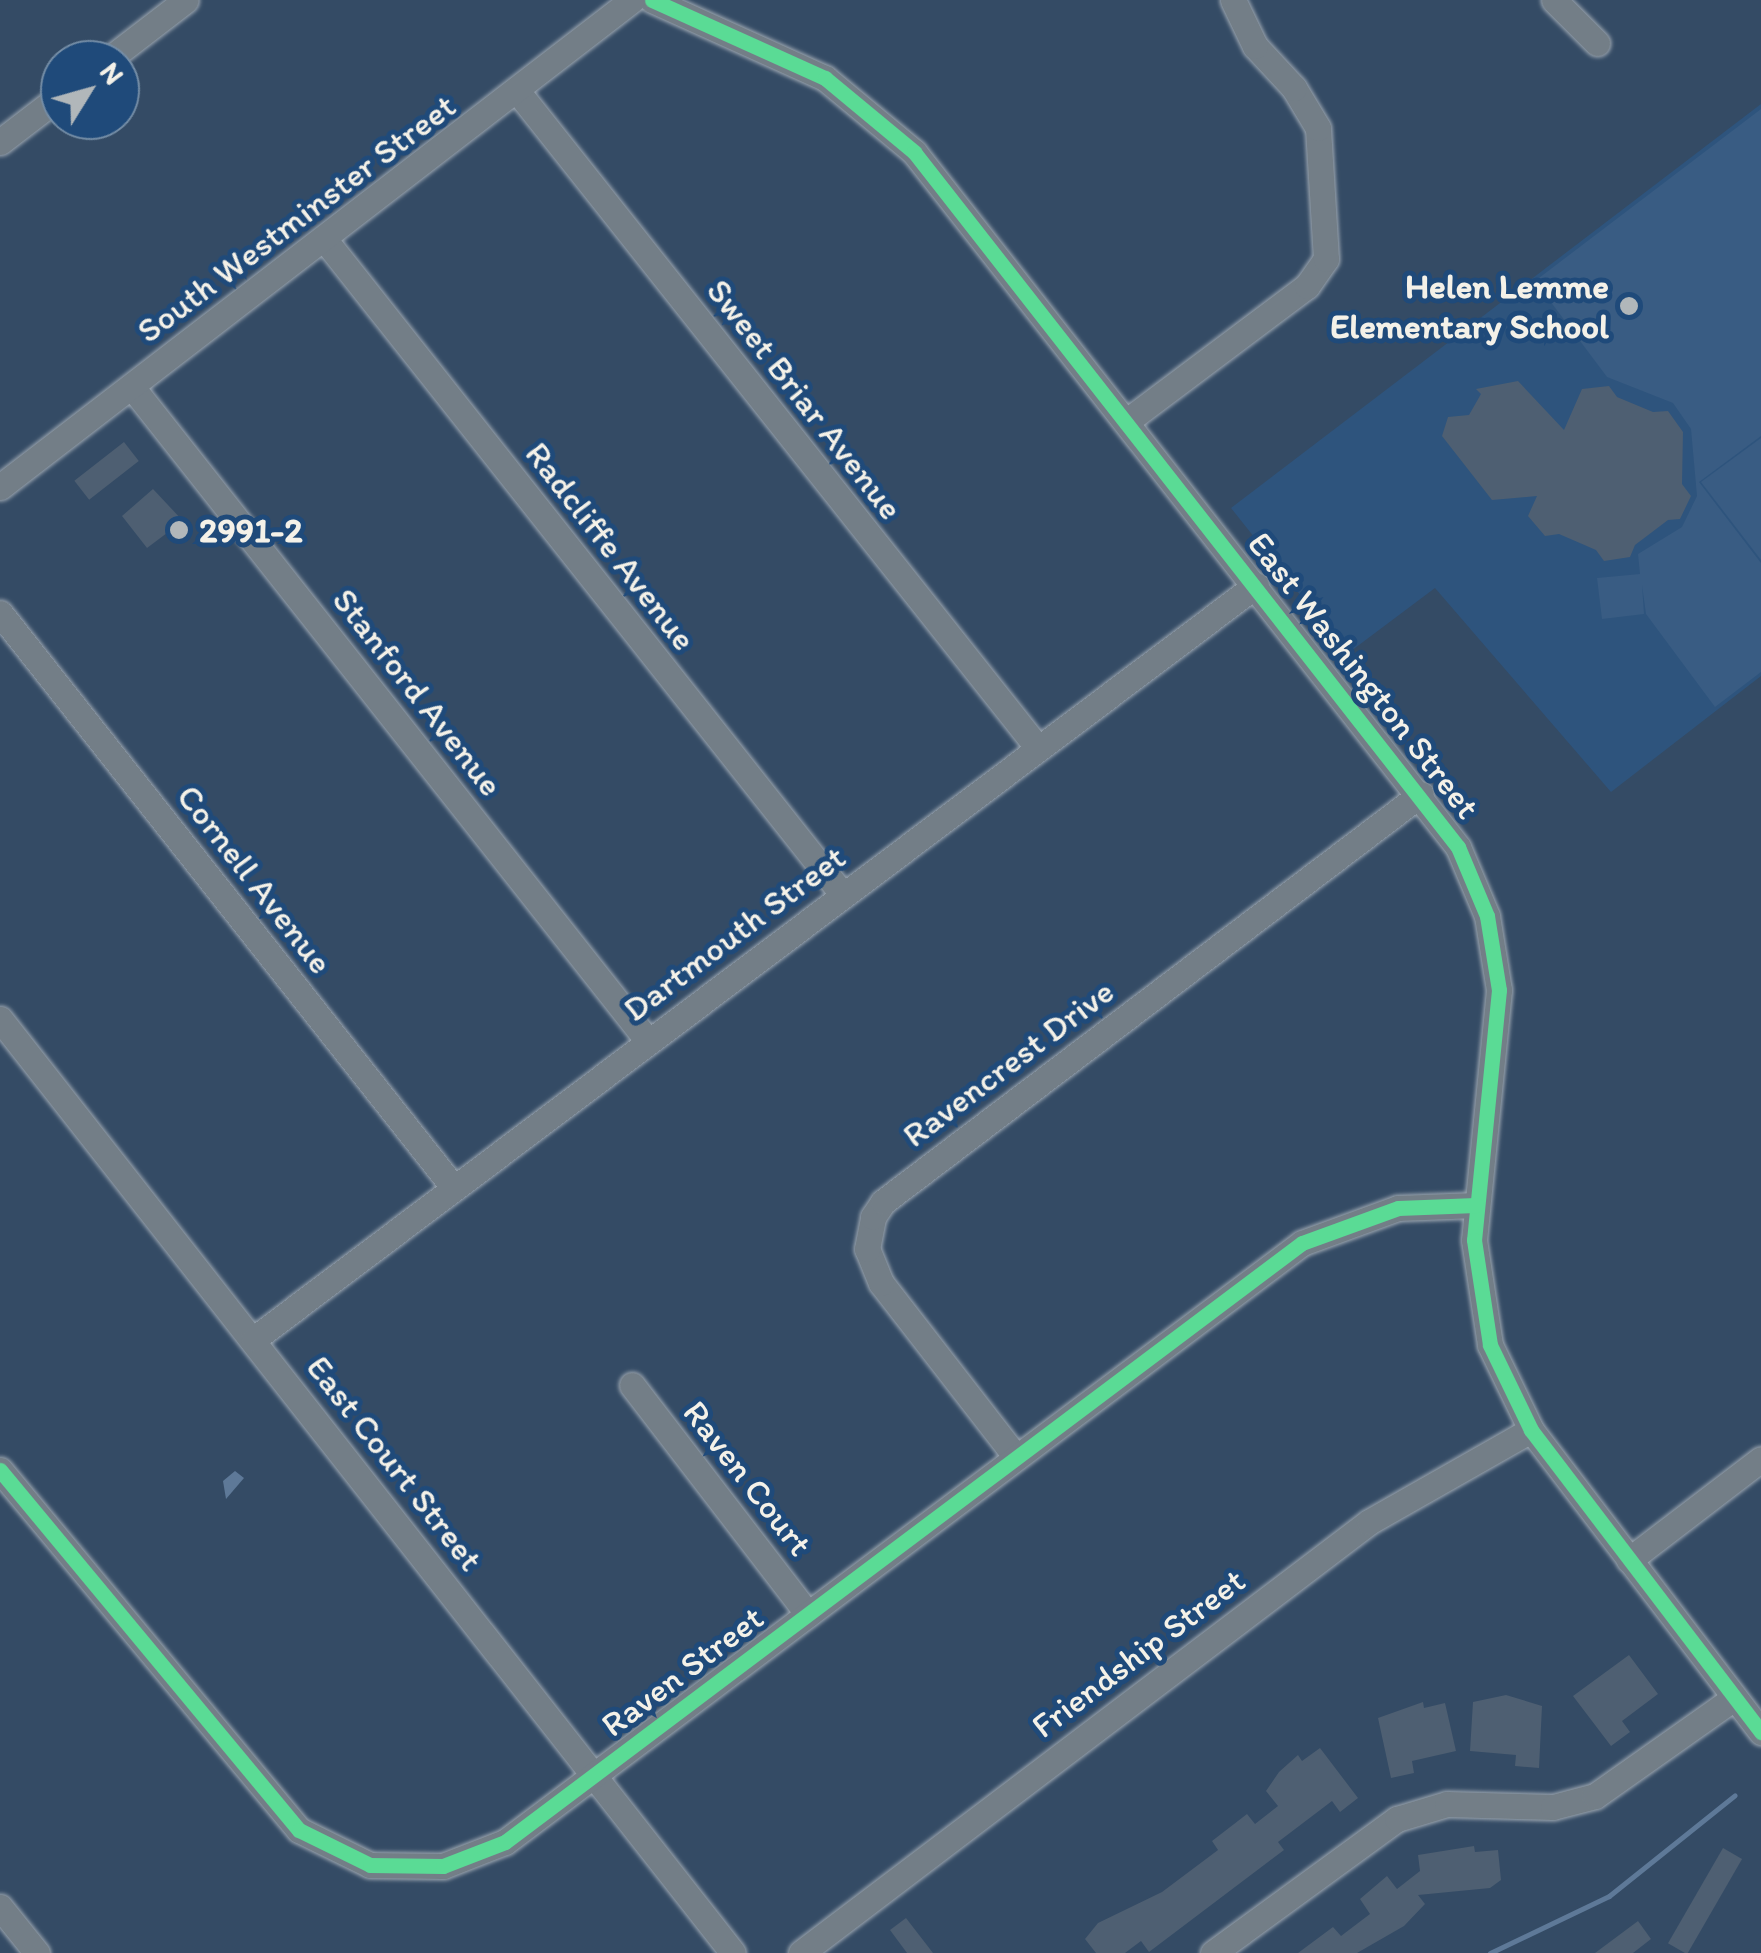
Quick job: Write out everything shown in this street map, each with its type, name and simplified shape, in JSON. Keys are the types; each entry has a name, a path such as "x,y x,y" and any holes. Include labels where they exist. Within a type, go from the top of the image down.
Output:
{"street":[{"path":"134,40 186,0"},
{"name":"South Westminster Street","path":"0,488 518,92 632,0"},
{"name":"East Washington Street","path":"652,0 719,35 792,60 887,124 1421,794 1471,872 1494,948 1498,1022 1476,1205 1481,1311 1502,1378 1530,1430 1761,1732"},
{"path":"1127,421 1307,286 1326,259 1318,128 1294,88 1255,46 1233,0"},
{"path":"1554,0 1597,42"},
{"name":"Sweet Briar Avenue","path":"518,92 1038,748"},
{"path":"0,142 40,111"},
{"name":"Radcliffe Avenue","path":"325,240 843,895"},
{"name":"Stanford Avenue","path":"132,387 648,1041"},
{"name":"Dartmouth Street","path":"254,1339 1256,585"},
{"name":"Cornell Avenue","path":"0,613 454,1188"},
{"name":"Ravencrest Drive","path":"1016,1457 881,1284 867,1249 873,1217 882,1202 1421,794"},
{"name":"East Court Street","path":"0,1018 733,1953"},
{"name":"Raven Street","path":"0,1470 282,1813 341,1855 394,1869 467,1860 505,1842 1302,1244 1398,1208 1476,1205"},
{"name":"Raven Court","path":"632,1384 808,1614"},
{"name":"Friendship Street","path":"801,1953 1369,1522 1530,1430"},
{"path":"1628,1560 1761,1459"},
{"path":"1213,1953 1397,1818 1446,1804 1553,1808 1596,1796 1734,1698"},
{"path":"0,1907 36,1953"}],"shaded area":[{"name":"Helen Lemme Elementary School","path":"1761,104 1761,676 1611,792 1435,588 1347,654 1231,508"},
{"path":"1761,109 1761,436 1699,482 1761,563 1761,672 1715,707 1646,614 1642,585 1644,614 1602,619 1597,578 1640,574 1638,554 1682,527 1697,496 1691,429 1673,403 1607,377 1535,281"},
{"path":"1761,438 1761,560 1701,482"},
{"path":"235,1471 244,1478 226,1499 223,1481"}],"building":[{"path":"1518,381 1564,430 1582,389 1609,386 1617,397 1653,412 1668,411 1683,432 1682,484 1691,496 1680,519 1668,520 1635,545 1630,557 1604,561 1596,550 1559,534 1545,536 1528,516 1537,496 1492,500 1442,436 1448,417 1469,415 1481,394 1476,389"},
{"path":"124,442 139,461 89,500 74,481"},
{"path":"153,489 183,521 147,548 122,516"},
{"path":"1629,1655 1658,1694 1622,1721 1630,1732 1611,1746 1573,1696"},
{"path":"1506,1695 1542,1706 1539,1768 1515,1766 1516,1755 1470,1751 1473,1702"},
{"path":"1423,1702 1424,1708 1445,1703 1456,1751 1412,1761 1414,1773 1391,1778 1378,1718"},
{"path":"1320,1748 1358,1798 1340,1812 1332,1801 1278,1842 1284,1850 1149,1952 1141,1941 1125,1953 1096,1953 1085,1939 1098,1923 1162,1892 1218,1850 1212,1841 1247,1814 1255,1824 1278,1806 1266,1791 1279,1772 1298,1755 1302,1761"},
{"path":"1474,1846 1475,1852 1498,1850 1501,1880 1490,1888 1418,1895 1425,1904 1404,1926 1357,1953 1298,1953 1333,1927 1341,1936 1370,1914 1360,1899 1387,1876 1397,1889 1420,1871 1418,1855"},
{"path":"1723,1848 1742,1859 1688,1953 1668,1943"},
{"path":"906,1918 933,1953 907,1953 890,1930"},
{"path":"1638,1921 1651,1939 1633,1953 1595,1953"}],"waterway":[{"path":"1490,1953 1609,1896 1735,1795"}],"cycle path":[{"path":"652,0 825,78 914,152 1458,847 1487,916 1499,990 1474,1240 1490,1345 1531,1430 1761,1732"},
{"path":"0,1470 299,1830 370,1865 443,1866 505,1842 1302,1243 1398,1208 1476,1205"}],"place":[{"name":"Helen Lemme Elementary School","path":"1629,306"},
{"name":"2991-2","path":"179,530"}]}
